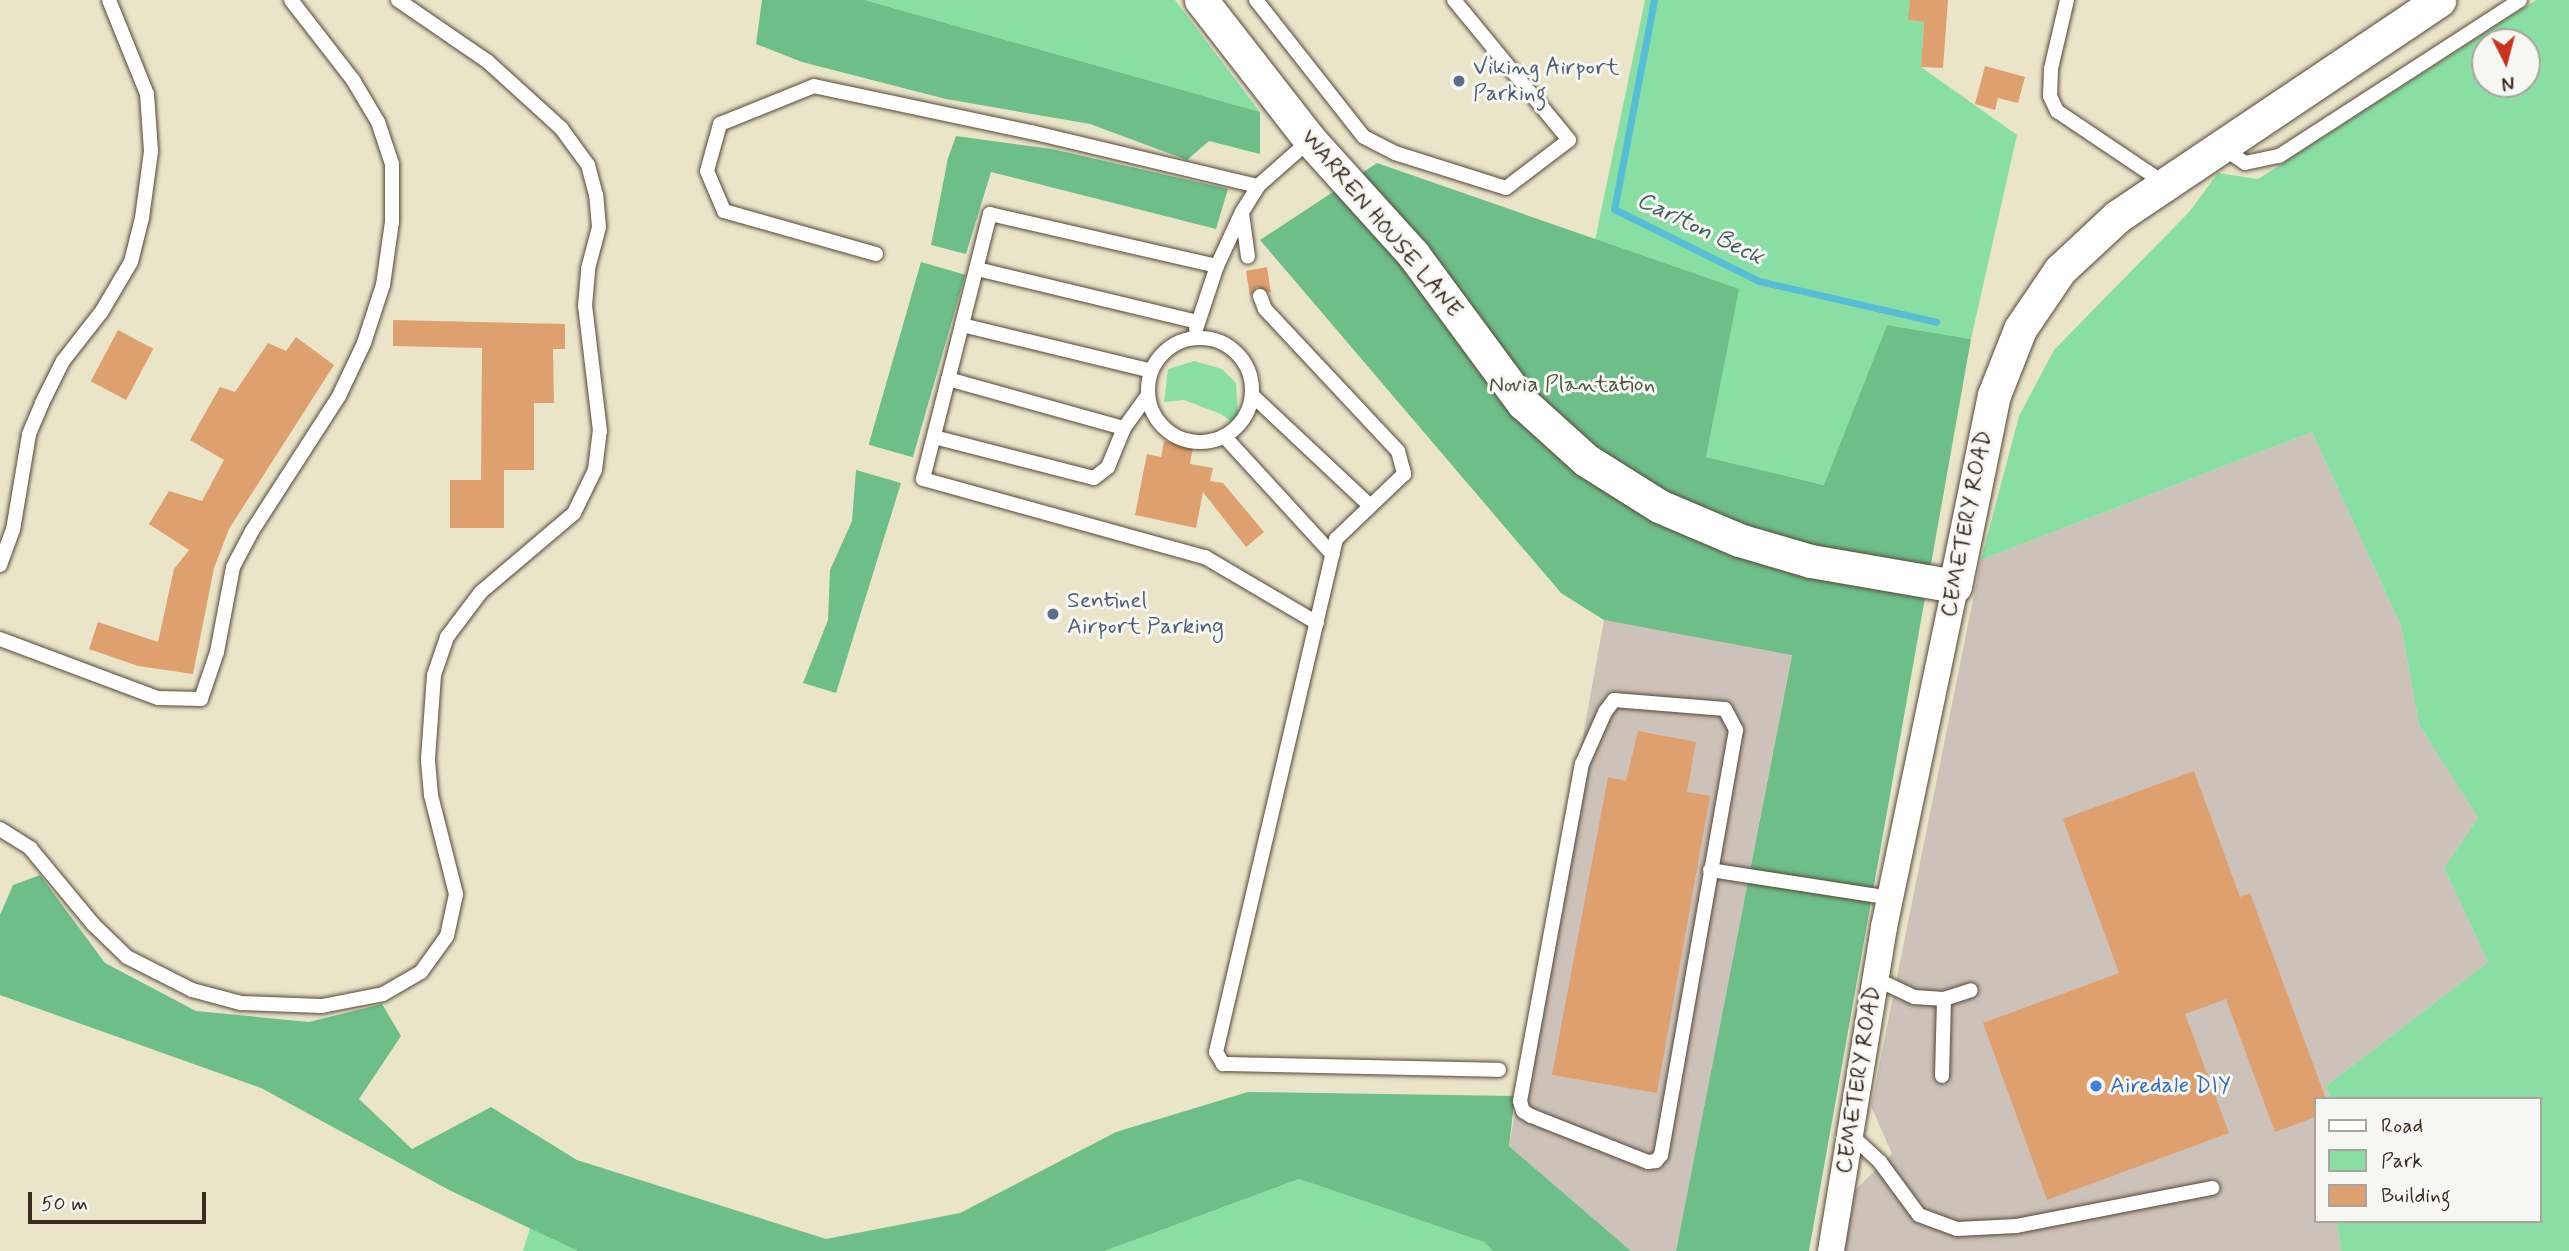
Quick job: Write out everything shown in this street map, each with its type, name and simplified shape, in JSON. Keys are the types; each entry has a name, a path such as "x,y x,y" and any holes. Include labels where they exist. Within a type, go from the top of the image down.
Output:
{"street":[{"name":"WARREN HOUSE LANE","path":"1201,0 1310,140 1413,254 1523,402 1586,460 1659,506 1739,540 1811,561 1955,586"},
{"name":"CEMETERY ROAD","path":"1831,1251 1890,898 1994,395 2020,329 2060,270 2118,216 2439,0"}],"lane":[{"path":"0,565 13,530 29,434 63,361 102,311 131,262 142,218 151,151 147,94 109,0"},
{"path":"0,639 158,698 201,699 217,652 233,566 252,531 339,396 365,344 383,285 392,222 392,164 378,122 359,91 291,0"},
{"path":"0,829 30,848 93,925 127,957 192,990 241,1003 322,1006 383,994 421,972 447,936 456,894 431,795 428,759 434,675 447,637 481,592 534,550 574,513 595,470 600,431 585,306 588,269 599,228 596,195 588,165 561,128 487,61 398,0"},
{"path":"1256,0 1364,136 1395,153 1506,188 1569,140 1454,0"},
{"path":"2067,0 2051,69 2050,96 2057,111 2164,183"},
{"path":"2220,146 2245,163 2278,156 2520,0"},
{"path":"876,254 724,211 707,171 720,124 814,86 1031,132 1258,186"},
{"path":"1192,339 1217,266 1242,212 1258,186 1310,140"},
{"path":"1242,212 1248,257"},
{"path":"1217,266 990,214 923,479 1205,556 1317,623"},
{"path":"977,269 1198,322"},
{"path":"1261,296 1265,309 1398,451 1404,474 1336,539 1216,1052 1223,1064 1499,1070"},
{"path":"962,325 1152,370"},
{"path":"1192,339 1217,340 1232,349 1244,362 1251,378 1252,395 1247,411 1238,426 1224,436 1208,441 1191,441 1175,435 1162,425 1153,411 1148,395 1152,370 1168,349 1192,339"},
{"path":"948,379 1124,428"},
{"path":"934,437 1094,478 1108,467 1124,428 1148,395"},
{"path":"1252,395 1370,506"},
{"path":"1224,436 1333,555"},
{"path":"1615,700 1725,709 1730,717 1736,730 1710,870 1661,1155 1656,1161 1648,1162 1523,1111 1520,1101 1582,764 1605,712 1615,700"},
{"path":"1710,870 1890,898"},
{"path":"1876,979 1914,997 1944,999 1971,990"},
{"path":"1942,1076 1944,999"},
{"path":"1850,1134 1880,1163 1919,1215 1956,1229 2016,1226 2212,1188"}],"shaded area":[{"path":"2312,432 2401,626 2419,725 2478,818 2444,868 2488,962 2326,1086 2330,1097 2314,1097 2314,1223 2337,1223 2341,1251 1844,1251 1855,1190 1892,1154 1871,1106 1981,560"},
{"path":"1604,620 1792,654 1676,1251 1631,1251 1509,1146"}],"green space":[{"path":"762,0 865,0 1260,112 1260,154 1209,141 1187,160 1090,124 946,99 802,62 756,44"},
{"path":"865,0 1175,0 1260,112"},
{"path":"1645,0 1910,0 1909,20 1924,22 1921,67 2017,135 1971,339 1887,325 1825,485 1706,457 1595,240"},
{"path":"2536,0 2569,0 2569,1251 2341,1251 2337,1223 2541,1223 2541,1097 2330,1097 2326,1086 2488,962 2444,868 2478,818 2419,725 2401,626 2312,432 1981,560 2019,416 2054,350 2190,211 2218,173 2258,179 2471,42 2471,98 2541,98 2541,28 2493,28"},
{"path":"956,136 1052,149 1228,189 1216,229 991,172 966,254 931,245 948,158"},
{"name":"Novia Plantation","path":"1377,163 1739,289 1706,457 1824,485 1887,325 1971,339 1809,1251 1676,1251 1792,655 1604,620 1561,593 1260,240"},
{"path":"921,262 965,275 913,457 869,445"},
{"path":"1194,361 1222,369 1236,383 1238,416 1232,422 1221,414 1184,400 1164,402 1168,369"},
{"path":"856,470 901,483 836,693 803,683 828,620 830,570 852,521"},
{"path":"40,875 105,963 196,1011 309,1022 382,1004 401,1036 359,1099 412,1149 491,1107 577,1160 826,1239 960,1213 1116,1132 1248,1092 1515,1096 1509,1146 1631,1251 1493,1251 1484,1242 1299,1179 1105,1251 578,1251 451,1191 261,1088 0,995 0,915 13,885"},
{"path":"1299,1179 1484,1242 1493,1251 1105,1251"},
{"path":"530,1228 578,1251 523,1251"}],"building":[{"path":"1910,0 1948,0 1943,68 1921,67 1924,22 1908,20"},
{"path":"1985,66 2025,77 2018,103 1998,98 1995,110 1975,104"},
{"path":"1267,267 1271,293 1257,287 1250,296 1246,271"},
{"path":"393,320 565,324 565,349 553,349 554,403 534,403 534,470 504,470 504,528 450,528 450,480 481,480 482,348 393,346"},
{"path":"118,330 153,349 126,400 91,381"},
{"path":"296,337 334,365 229,529 214,568 193,674 138,666 89,649 98,622 158,642 174,569 189,550 149,524 169,491 202,501 224,460 190,440 220,387 235,392 268,343 286,351"},
{"path":"1164,441 1193,447 1190,464 1213,468 1210,481 1223,483 1264,532 1246,547 1203,492 1196,528 1135,515 1147,454 1161,457"},
{"path":"1638,731 1696,742 1687,792 1710,796 1657,1093 1552,1075 1608,777 1626,781"},
{"path":"2194,771 2240,897 2250,893 2325,1097 2314,1097 2314,1117 2275,1132 2226,999 2185,1014 2229,1133 2047,1200 1983,1023 2119,973 2063,819"}],"waterway":[{"name":"Carlton Beck","path":"1654,0 1614,209 1759,281 1936,322"}],"place":[{"name":"Viking Airport Parking","path":"1459,81"},
{"name":"Sentinel Airport Parking","path":"1053,614"},
{"name":"Airedale DIY","path":"2096,1086"}]}
